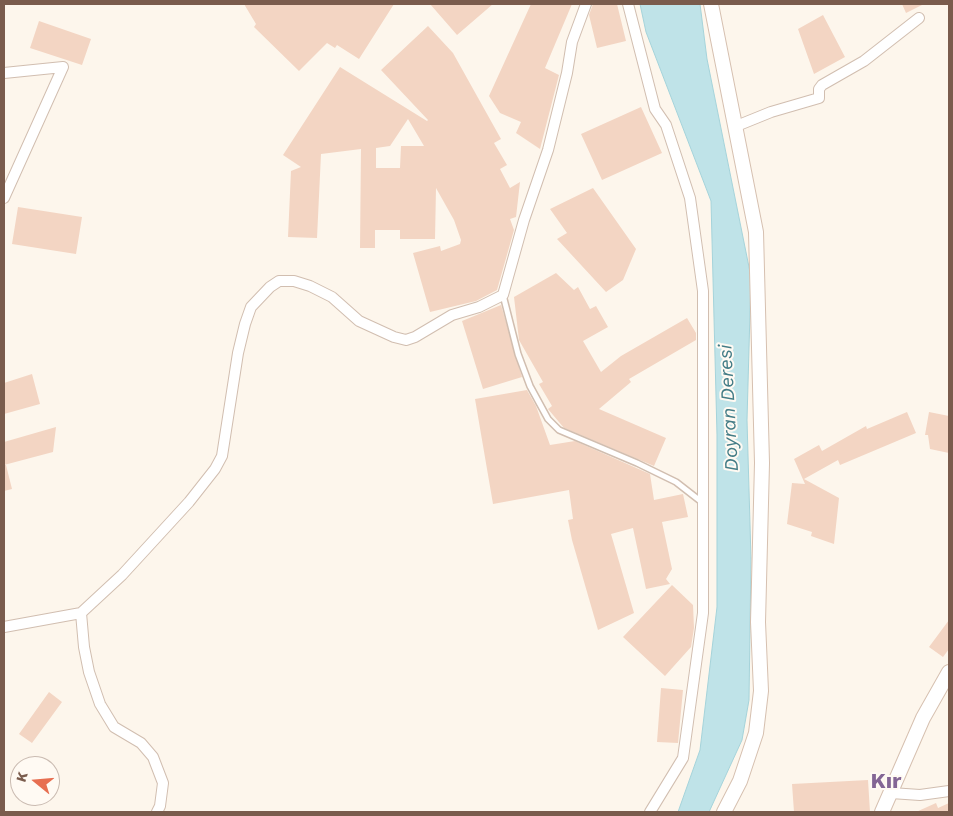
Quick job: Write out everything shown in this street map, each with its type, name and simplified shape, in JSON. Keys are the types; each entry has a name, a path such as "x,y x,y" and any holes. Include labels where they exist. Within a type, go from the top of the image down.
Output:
{"street":[{"path":"4,627 81,613 122,574 189,502 215,469 222,456 238,353 251,307 270,287 279,281 294,281 310,286 332,297 359,321 394,337 406,340 415,337 452,315 479,308 503,295 524,220 548,150 568,73 572,42 586,4"},
{"path":"628,4 655,109 666,125 690,198 703,291 703,613 684,758 650,812"},
{"path":"711,4 756,232 762,463 758,622 761,691 756,733 740,780 724,812"},
{"path":"734,127 771,112 819,98 819,90 822,85 870,57 919,18"},
{"path":"4,73 62,67 4,198"},
{"path":"81,613 84,647 89,672 100,704 114,727 141,743 152,757 163,784 160,806 157,812"},
{"path":"882,812 923,718 949,672"},
{"path":"891,793 920,795 949,790"}],"lane":[{"path":"503,295 518,354 530,386 548,419 559,430 637,463 676,482 703,503"}],"water":[{"name":"Doyran Deresi","path":"640,4 700,4 707,59 751,277 747,420 751,559 749,700 742,740 709,812 678,812 700,750 717,607 717,435 711,201 646,32"}],"building":[{"path":"244,4 394,4 359,59 337,45 335,48 327,43 299,71 254,27 256,24"},
{"path":"430,4 493,4 457,35"},
{"path":"531,4 572,4 545,68 559,75 540,149 516,133 521,122 500,113 489,96"},
{"path":"593,4 617,4 626,41 597,48 589,15"},
{"path":"902,4 924,4 906,13"},
{"path":"823,15 845,57 814,74 798,29"},
{"path":"39,21 91,39 82,65 30,48"},
{"path":"428,26 453,53 501,139 494,143 507,165 500,169 510,188 520,182 516,217 510,219 514,230 497,290 476,301 430,312 413,253 440,246 441,251 460,244 461,240 454,220 436,188 435,239 400,239 400,230 375,230 375,248 360,248 361,149 321,154 317,238 288,237 291,171 301,167 283,155 340,67 428,120 381,70","holes":["408,119 424,146 401,146 400,168 376,168 376,148 390,146"]},
{"path":"641,107 662,153 602,180 581,134"},
{"path":"593,188 636,249 623,280 606,292 557,239 567,233 550,209"},
{"path":"18,207 82,217 76,254 12,244"},
{"path":"556,273 574,290 578,287 590,309 596,306 608,327 583,341 601,372 621,356 687,318 696,333 696,340 629,379 631,382 599,409 666,438 654,466 564,428 548,409 552,406 539,384 543,382 519,340 514,297"},
{"path":"501,305 522,377 483,389 462,321"},
{"path":"32,374 40,404 4,414 4,383"},
{"path":"527,390 536,406 550,445 575,441 650,474 654,500 683,494 688,517 662,522 672,569 666,579 670,584 646,589 633,528 611,534 634,613 598,630 572,540 568,520 573,519 569,490 493,504 475,399"},
{"path":"907,412 916,433 840,465 838,460 804,479 839,498 834,544 811,536 812,532 787,524 792,483 805,484 794,459 819,445 822,451 866,426 867,429"},
{"path":"929,412 949,416 949,453 930,449 928,435 925,435"},
{"path":"56,427 53,452 4,465 4,442"},
{"path":"4,465 6,465 12,489 4,491"},
{"path":"672,585 693,605 694,628 691,647 665,676 623,637"},
{"path":"949,620 949,649 943,657 929,647"},
{"path":"661,688 683,690 678,743 657,742"},
{"path":"49,692 62,702 32,743 19,734"},
{"path":"868,780 870,812 794,812 792,784"},
{"path":"936,803 938,808 949,803 949,812 916,812"}],"district":[{"name":"Kır","path":"886,782"}]}
